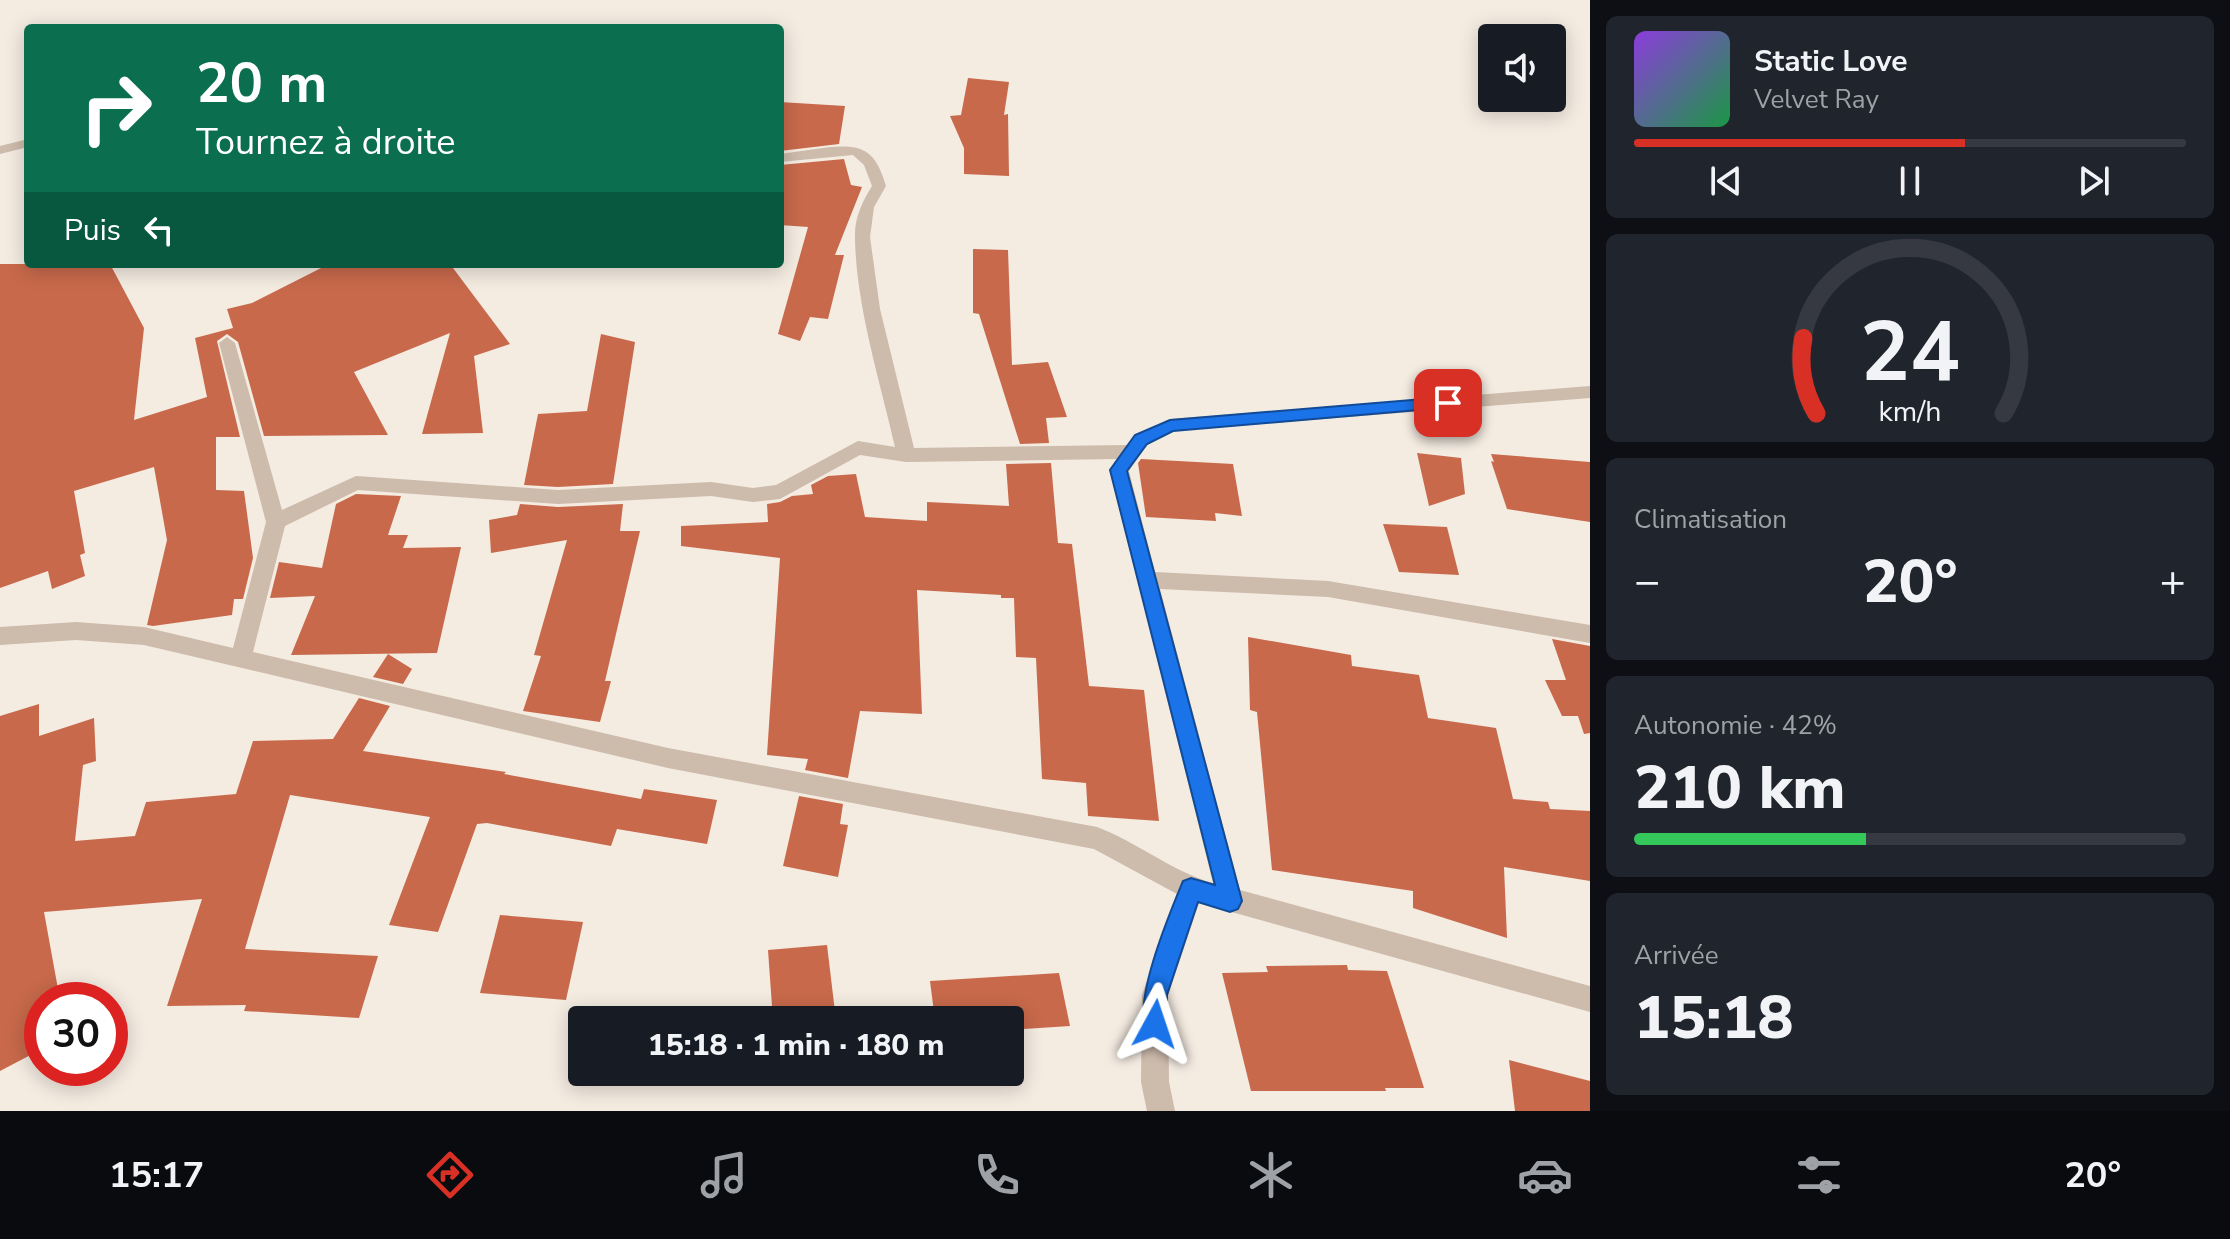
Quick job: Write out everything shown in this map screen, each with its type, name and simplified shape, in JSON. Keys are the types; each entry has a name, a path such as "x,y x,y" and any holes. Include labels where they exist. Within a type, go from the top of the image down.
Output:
{"street":[{"path":"0,150 24,144"},
{"path":"784,158 855,150 868,158 878,180 879,186 867,207 862,237 872,309 906,455"},
{"path":"227,343 276,522 240,660"},
{"path":"1230,901 1119,470 1141,440 1170,425 1590,392"},
{"path":"276,522 356,483 558,497 711,489 753,495 780,492 858,448 906,455 1132,452"},
{"path":"1146,580 1328,589 1590,634"},
{"path":"0,636 76,631 144,636 668,758 1097,838 1191,889 1590,999"},
{"path":"1161,1111 1155,1082 1155,995 1191,889"}],"building":[{"path":"968,78 1009,82 1004,115 1008,114 1009,176 964,174 964,148 950,116 961,115"},
{"path":"784,102 845,106 839,144 784,151"},
{"path":"844,159 851,185 862,187 835,255 844,255 828,319 810,317 800,341 778,334 808,227 784,225 784,165"},
{"path":"973,249 1008,250 1012,365 1048,362 1067,417 1046,418 1049,443 1020,444 979,314 973,313"},
{"path":"0,264 24,264 24,268 112,268 144,328 134,420 207,397 195,338 233,328 227,309 252,303 321,268 453,268 510,344 474,356 483,433 422,434 450,333 354,372 388,435 264,436 238,342 227,334 217,341 240,437 216,437 216,490 244,491 253,558 243,599 234,599 232,615 147,625 167,540 154,467 74,491 85,553 80,555 85,576 52,589 48,571 0,588"},
{"path":"601,334 635,342 613,484 524,485 538,414 587,411"},
{"path":"1417,453 1461,458 1465,494 1429,506"},
{"path":"1491,454 1590,462 1590,522 1507,509"},
{"path":"1141,459 1233,464 1242,516 1215,513 1216,521 1146,517 1138,463"},
{"path":"1051,463 1058,543 1072,544 1089,686 1144,690 1159,821 1088,816 1086,783 1042,779 1036,658 1016,657 1014,598 1001,598 1001,595 917,590 922,714 860,711 848,778 805,770 808,759 767,755 780,558 681,546 681,526 768,522 767,504 792,496 813,494 811,485 828,476 856,474 865,517 927,521 927,502 1009,506 1006,464"},
{"path":"356,494 401,496 388,535 408,535 403,548 461,547 437,653 291,655 315,596 270,598 279,562 322,568 336,504"},
{"path":"520,504 558,507 623,504 620,531 640,531 605,681 611,681 600,722 523,711 541,656 534,655 567,540 491,553 489,520 517,515"},
{"path":"1383,524 1447,527 1459,575 1399,572"},
{"path":"1248,637 1351,655 1352,666 1419,675 1428,718 1496,728 1513,799 1548,802 1550,809 1590,811 1590,881 1504,867 1507,938 1413,908 1413,891 1272,870 1257,712 1250,710"},
{"path":"1552,639 1590,646 1590,733 1584,734 1578,716 1562,716 1545,680 1566,680"},
{"path":"388,654 412,669 403,684 373,677"},
{"path":"359,698 390,706 363,751 506,772 504,774 641,799 644,789 717,800 707,844 617,829 611,846 487,823 477,824 438,932 389,925 430,817 290,795 245,949 378,956 359,1018 244,1011 246,1005 167,1006 202,899 44,912 57,982 24,982 24,1058 0,1071 0,716 39,704 39,736 94,718 96,761 83,765 75,841 135,836 146,802 236,794 253,741 333,739"},
{"path":"799,796 843,804 840,824 848,825 838,877 783,866"},
{"path":"500,915 583,922 566,1000 480,993"},
{"path":"827,945 834,1006 772,1006 768,950"},
{"path":"1347,965 1348,970 1387,971 1424,1088 1251,1091 1222,973 1268,972 1266,966"},
{"path":"1059,973 1070,1026 1024,1029 1024,1006 933,1006 930,981"},
{"path":"1509,1060 1590,1081 1590,1111 1515,1111"}],"route":[{"path":"1155,1024 1155,995 1191,889 1230,901 1119,470 1141,440 1170,425 1448,403"}]}
